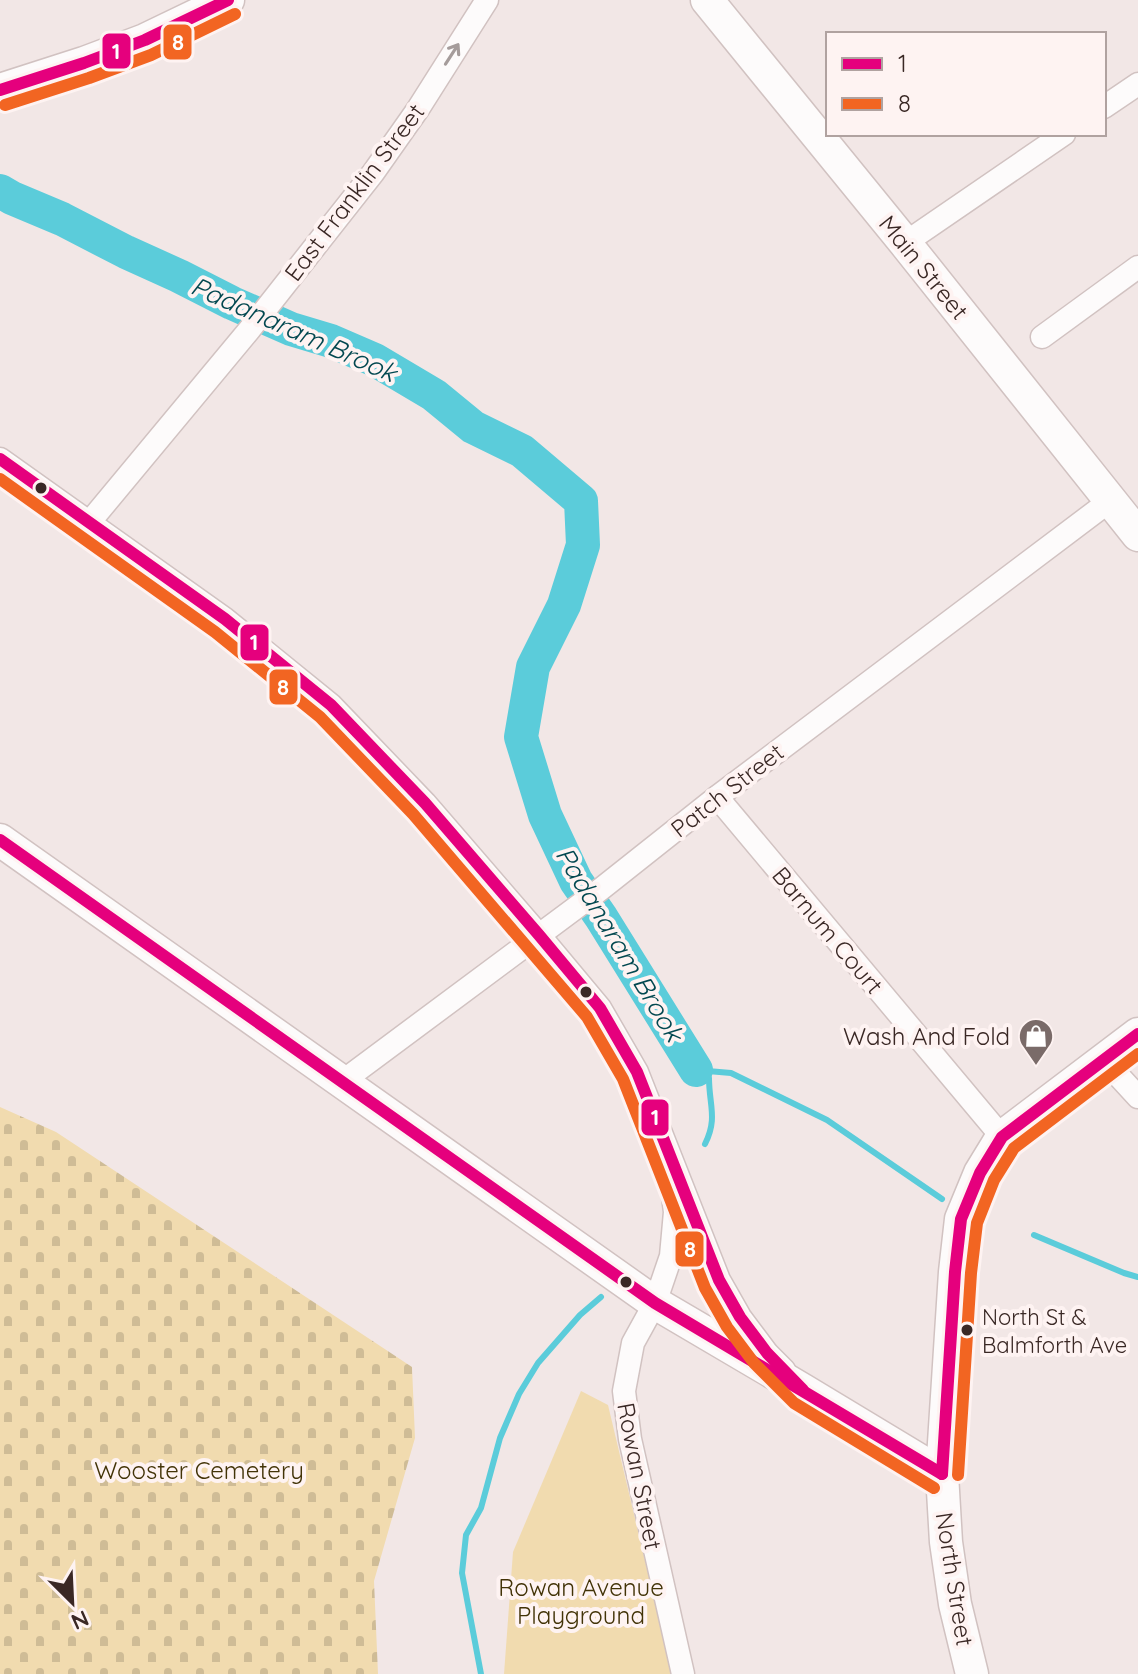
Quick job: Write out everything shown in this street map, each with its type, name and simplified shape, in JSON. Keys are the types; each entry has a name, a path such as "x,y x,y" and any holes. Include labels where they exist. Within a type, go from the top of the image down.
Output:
{"main road":[{"path":"0,90 145,40 228,0"},
{"name":"Main Street","path":"707,0 1138,535"},
{"path":"0,840 655,1303 942,1474"},
{"name":"North Street","path":"972,1674 955,1604 946,1542 942,1474 961,1219 980,1173 1002,1137 1138,1034"}],"street":[{"name":"East Franklin Street","path":"88,524 250,329 373,173 487,0"},
{"path":"1106,106 1138,84"},
{"path":"905,243 1061,136"},
{"path":"1042,337 1138,267"},
{"name":"Rowan Street","path":"0,459 225,619 331,705 425,803 539,935 600,1008 637,1072 700,1232 740,1317 767,1353 803,1390"},
{"name":"Patch Street","path":"343,1081 601,889 717,797 1111,500"},
{"name":"Barnum Court","path":"717,797 1002,1137"},
{"path":"1103,1059 1138,1097"},
{"name":"Rowan Street","path":"665,1140 675,1212 671,1256 655,1303 633,1343 624,1391 630,1439 683,1674"}],"green space":[{"name":"Wooster Cemetery","path":"0,1107 56,1132 412,1367 415,1438 374,1581 378,1674 0,1674"},
{"name":"Rowan Avenue Playground","path":"581,1391 608,1405 672,1674 504,1674 513,1552"}],"waterway":[{"name":"Padanaram Brook","path":"0,191 232,303 375,360 434,395 473,427 522,451 581,501 583,545 564,605 533,667 521,737 545,815 576,881 696,1070"},
{"path":"696,1070 731,1073 827,1120 942,1199"},
{"name":"Padanaram Brook","path":"698,1071 709,1078 712,1119 705,1144"},
{"path":"1034,1235 1138,1277"},
{"name":"Padanaram Brook","path":"481,1674 462,1573 466,1535 481,1508 500,1438 519,1394 538,1363 580,1315 601,1297"}],"transit line":[{"name":"1","path":"0,90 145,40 228,0"},
{"name":"8","path":"5,105 151,55 235,14"},
{"name":"1","path":"0,459 225,619 331,705 425,803 539,935 600,1008 637,1072 719,1280 740,1317 767,1353 803,1390"},
{"name":"8","path":"0,479 215,632 320,717 413,814 587,1017 623,1079 705,1288 727,1327 754,1363 794,1403 934,1488"},
{"name":"1","path":"0,840 655,1303 942,1474"},
{"name":"1","path":"942,1474 961,1219 980,1173 1002,1137 1138,1034"},
{"name":"8","path":"958,1475 977,1223 994,1180 1014,1148 1138,1054"}],"place":[{"name":"Wash And Fold","path":"1036,1067"},
{"name":"North St & Balmforth Ave","path":"967,1330"}]}
